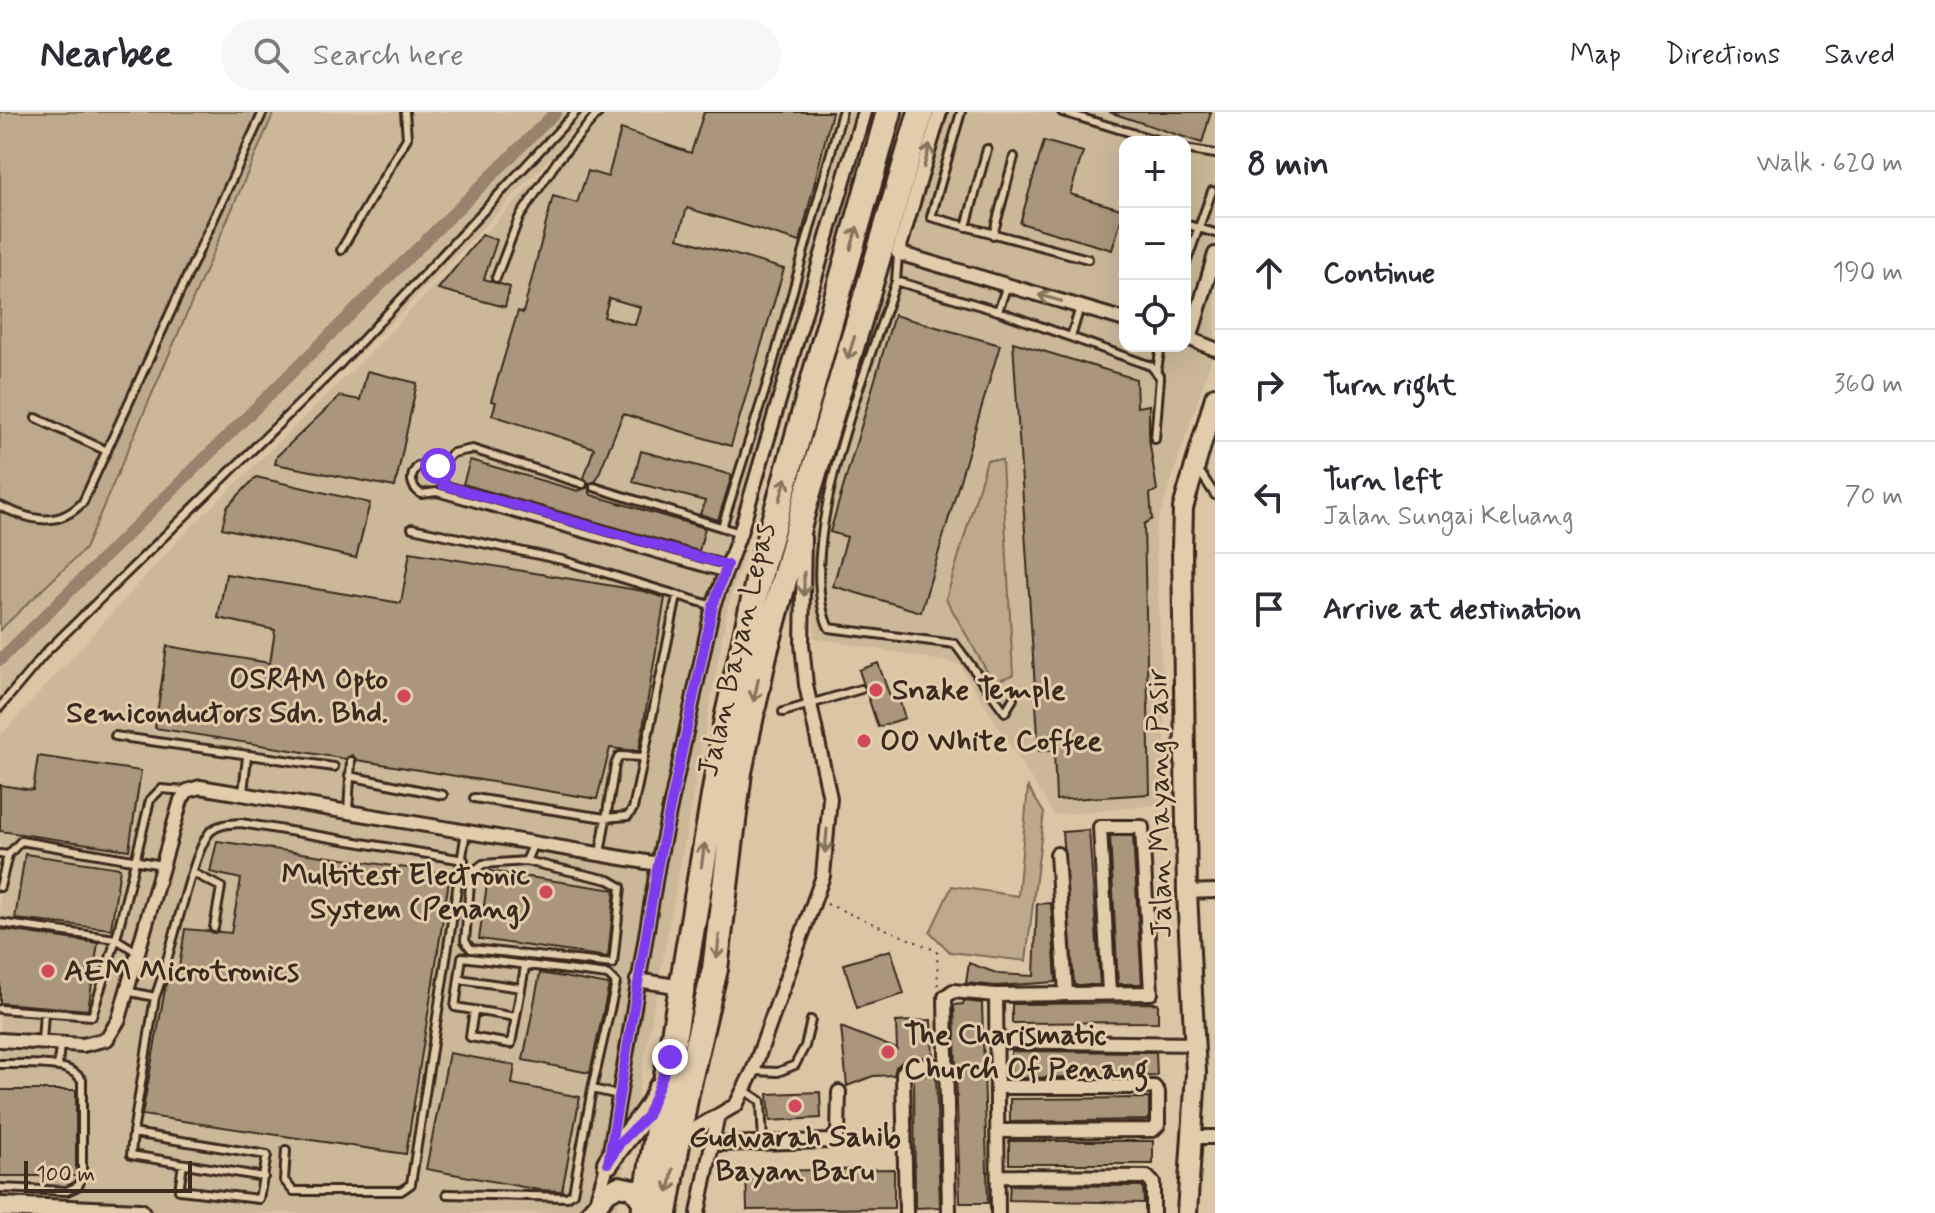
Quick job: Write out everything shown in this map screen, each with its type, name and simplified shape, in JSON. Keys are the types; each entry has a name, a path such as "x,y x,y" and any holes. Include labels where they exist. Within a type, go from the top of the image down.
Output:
{"highway":[{"name":"Jalan Bayan Lepas","path":"651,1211 670,1057 727,719 762,564 889,112"},
{"name":"Jalan Bayan Lepas","path":"651,1211 678,1138 715,969 739,772 764,655 804,506 921,112"}],"main road":[{"path":"608,1163 620,1143 647,1116 670,1057"}],"street":[{"path":"593,1209 608,1163 658,864 713,606 740,533 864,112"},
{"path":"940,112 898,253 1119,318"},
{"path":"1191,329 1215,254"},
{"path":"1191,339 1215,349"},
{"name":"Jalan Mayang Pasir","path":"1187,1213 1194,1137 1194,1044 1187,892 1183,508 1193,463 1215,397"},
{"path":"678,1138 717,1119 736,1105 753,1071 823,876 830,798 802,644 804,506"},
{"path":"0,1040 83,1045 107,1039 119,1019 181,800 187,791 216,787 658,864"},
{"path":"949,1213 945,1066 947,995 1151,993 1142,827 1100,827 1109,993"},
{"path":"1057,854 1066,993"},
{"path":"1187,892 1215,891"},
{"path":"637,980 682,987"},
{"path":"996,995 998,1213"},
{"path":"997,1041 1194,1044"},
{"path":"906,1213 903,1073 910,1066 945,1066"},
{"path":"998,1087 1154,1087 1158,1092 1158,1125 1153,1130 999,1131"},
{"path":"714,1144 836,1138 839,1092"},
{"path":"698,1213 717,1119"},
{"path":"1194,1137 1215,1137"},
{"path":"999,1176 1147,1177 1153,1183 1153,1213"},
{"path":"593,1209 614,1187 624,1185 633,1189 651,1211"},
{"path":"0,1207 140,1213"}],"lane":[{"path":"0,506 27,519 50,521 72,514 83,502 263,112"},
{"path":"341,250 407,138 405,112"},
{"path":"0,707 35,662 340,364 576,112"},
{"path":"496,278 519,218 558,160 599,112"},
{"path":"722,527 771,371 842,112"},
{"path":"961,112 931,217 1088,259"},
{"path":"1062,112 1142,136"},
{"path":"966,227 987,149"},
{"path":"1191,150 1215,154"},
{"path":"993,235 1014,157"},
{"path":"1191,248 1212,191"},
{"path":"1191,226 1215,233"},
{"path":"898,253 896,281 834,471 820,538 822,614 829,628 955,644 1005,712 1013,699"},
{"path":"896,281 998,311 1157,370"},
{"path":"998,311 1007,285"},
{"path":"1071,337 1080,307"},
{"path":"1155,439 1160,352"},
{"path":"771,371 786,377"},
{"path":"36,418 107,451"},
{"path":"438,466 453,453 472,449 583,484"},
{"path":"423,463 438,466 444,475 443,485 726,569 437,492 421,494 412,481 414,470 423,463"},
{"path":"1193,463 1215,495"},
{"path":"594,487 740,533"},
{"path":"412,528 562,560 713,606"},
{"path":"474,798 605,818 620,819 633,809 677,596"},
{"path":"783,712 861,689"},
{"path":"115,736 334,767"},
{"path":"600,854 619,756 644,757"},
{"path":"243,792 247,757"},
{"path":"348,811 351,761"},
{"path":"349,776 443,795"},
{"path":"0,1009 92,1016 155,792 170,788 187,791"},
{"path":"264,1177 131,1155 155,997 168,967 201,843 210,832 228,824 464,860"},
{"path":"286,1150 284,1180 293,1191 401,1191 411,1184 464,860 466,831"},
{"path":"0,887 4,854 21,841 162,865"},
{"path":"526,861 534,843"},
{"path":"526,861 609,880 621,887 613,964 471,949 465,941 471,873 483,864 526,861"},
{"path":"193,873 221,887 214,928"},
{"path":"0,923 116,939 137,952"},
{"path":"447,1194 567,1197 573,1193 616,983 608,975 462,957 455,1007 516,1017"},
{"path":"474,1010 470,1037 511,1044 525,967"},
{"path":"459,979 521,988"},
{"path":"126,991 155,997"},
{"path":"42,1042 44,1012"},
{"path":"753,1071 778,1072 795,1065 805,1046 811,1020"},
{"path":"58,1067 60,1043"},
{"path":"0,1064 58,1067 77,1073 82,1080 82,1177 78,1186 67,1191 0,1188"},
{"path":"592,1089 619,1095"},
{"path":"744,1090 761,1101 763,1143"},
{"path":"133,1133 267,1155 259,1199 179,1190 183,1164"}],"path":[{"path":"815,899 937,951 938,991 947,995"}],"shaded area":[{"path":"0,112 587,112 555,153 401,313 24,680 0,719"},
{"path":"0,112 274,112 85,549 0,630"},
{"path":"601,112 875,112 728,606 616,1213 0,1213 0,736 183,535 367,356"},
{"path":"929,112 1215,112 1215,348 1155,530 1168,804 1054,815 959,664 815,638 808,552 809,499"},
{"path":"987,460 1002,460 1013,675 993,682 946,599"},
{"path":"1028,787 1044,813 1026,961 950,952 930,932 952,886 1018,896"}],"building":[{"path":"704,112 832,112 800,242 687,208 678,238 784,269 731,446 623,414 596,481 589,484 584,478 594,448 492,415 496,402 491,401 518,311 523,313 553,196 577,203 588,171 608,177 621,129 691,153","holes":["609,298 640,307 635,325 604,317"]},
{"path":"1109,112 1211,112 1202,143 1191,139 1191,136 1181,136"},
{"path":"1044,141 1083,152 1070,194 1119,209 1119,227 1112,250 1020,223"},
{"path":"482,235 497,240 484,279 510,287 505,307 438,289"},
{"path":"894,315 1000,345 921,612 833,586 847,537 830,532"},
{"path":"1013,342 1136,379 1137,407 1149,405 1149,439 1157,490 1150,494 1152,519 1144,524 1150,794 1056,800 1054,751 1039,751"},
{"path":"367,371 417,383 395,487 275,464 277,456 340,396 360,400"},
{"path":"641,451 732,475 718,520 700,514 705,501 633,482"},
{"path":"470,460 578,491 588,487 591,495 705,528 699,551 463,484"},
{"path":"256,477 370,503 356,558 222,528 227,507"},
{"name":"OSRAM Opto Semiconductors Sdn. Bhd.","path":"410,552 643,591 665,598 639,751 610,748 597,799 357,760 352,755 346,759 155,728 167,646 270,663 275,630 218,618 226,574 401,603"},
{"name":"Snake Temple","path":"878,663 891,699 898,696 905,718 878,727 859,670"},
{"path":"38,756 141,771 129,850 0,831 0,785 33,790"},
{"path":"1089,830 1100,985 1074,985 1062,832"},
{"path":"1110,836 1133,836 1142,984 1118,984"},
{"path":"217,841 450,874 406,1154 142,1115 166,984 167,981 177,981 185,929 231,933 241,879 210,872"},
{"path":"25,854 120,868 111,929 15,919"},
{"path":"489,871 615,890 608,957 479,939"},
{"path":"1051,903 1056,982 996,986 966,983 969,963 999,974 1034,976 1037,904"},
{"name":"AEM Microtronics","path":"0,929 98,943 88,1010 0,1003"},
{"path":"891,950 904,994 857,1008 844,964"},
{"path":"540,973 609,985 590,1073 523,1060"},
{"path":"964,1001 982,1003 988,1203 960,1203 954,1005 963,1004"},
{"path":"1158,1003 1158,1022 1012,1023 1012,1004"},
{"name":"The Charismatic Church Of Penang","path":"931,1020 933,1057 907,1058 896,1067 894,1075 873,1076 847,1086 841,1027 897,1049 896,1022"},
{"path":"1011,1051 1156,1052 1157,1076 1011,1078"},
{"path":"449,1053 515,1065 512,1084 580,1097 562,1191 539,1190 426,1169"},
{"path":"914,1075 936,1075 940,1207 915,1208"},
{"path":"0,1090 76,1090 76,1176 0,1176"},
{"name":"Gudwarah Sahib Bayan Baru","path":"820,1092 821,1118 770,1121 768,1094"},
{"path":"1149,1098 1149,1120 1010,1122 1010,1099"},
{"path":"1009,1141 1153,1141 1153,1164 1009,1164"},
{"path":"894,1169 894,1208 747,1210 746,1171"},
{"path":"1010,1185 1143,1186 1144,1203 1009,1200"}],"waterway":[{"path":"0,660 556,112"}],"place":[{"name":"Snake Temple","path":"876,690"},
{"name":"OSRAM Opto Semiconductors Sdn. Bhd.","path":"404,696"},
{"name":"OO White Coffee","path":"864,741"},
{"name":"Multitest Electronic System (Penang)","path":"546,892"},
{"name":"AEM Microtronics","path":"48,971"},
{"name":"The Charismatic Church Of Penang","path":"888,1052"},
{"name":"Gudwarah Sahib Bayan Baru","path":"795,1106"}],"route":[{"path":"438,466 444,475 443,485 727,565 713,606 658,864 608,1163 620,1143 647,1116 670,1057"}]}
